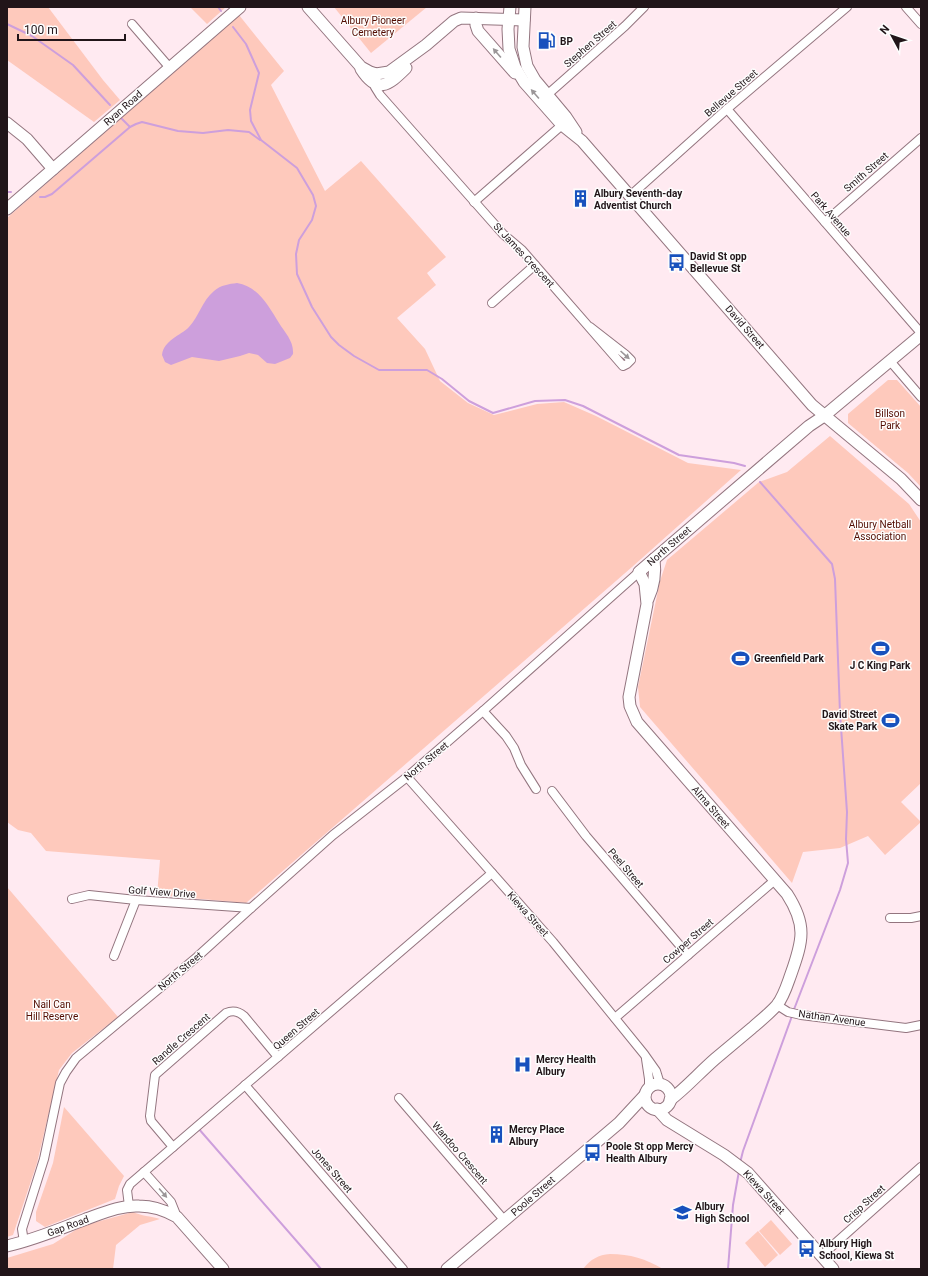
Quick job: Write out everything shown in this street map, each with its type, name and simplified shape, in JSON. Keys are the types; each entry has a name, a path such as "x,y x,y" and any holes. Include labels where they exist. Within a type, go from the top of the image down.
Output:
{"street":[{"name":"Ryan Road","path":"7,209 240,7"},
{"name":"St James Crescent","path":"308,7 357,63 375,79 375,87 380,95 503,234 522,250 590,327 630,360 623,366"},
{"name":"David Street","path":"510,7 508,36 510,55 515,67 524,82 562,125 582,141"},
{"name":"David Street","path":"524,7 523,47 527,66 535,80 566,117 582,141 807,400 824,416 901,479 921,500"},
{"name":"Stephen Street","path":"547,95 625,26 644,7"},
{"name":"Bellevue Street","path":"630,196 727,109 847,7"},
{"path":"906,7 921,24"},
{"path":"375,79 383,85 388,84 400,74 426,46 456,20 463,18 476,18 524,20"},
{"path":"476,18 478,31 524,82"},
{"path":"132,24 170,68"},
{"name":"Park Avenue","path":"727,109 921,334"},
{"path":"7,123 27,139 53,169"},
{"path":"474,202 562,125"},
{"name":"Smith Street","path":"825,222 921,138"},
{"path":"492,303 535,265"},
{"name":"North Street","path":"24,1242 22,1229 44,1160 60,1083 76,1058 197,957 333,835 407,777 483,712 654,559 811,425 824,416 921,334"},
{"path":"890,361 921,397"},
{"name":"Alma Street","path":"654,559 655,579 646,604 629,698 633,714 637,722 775,880 794,905 799,916 802,930 801,942 782,997 777,1005"},
{"name":"Alma Street","path":"639,572 645,584 646,604"},
{"path":"483,712 506,736 514,748 521,765 536,789"},
{"name":"Kiewa Street","path":"407,777 553,942 644,1054 664,1086"},
{"name":"Peel Street","path":"552,790 586,836 688,955"},
{"name":"Queen Street","path":"129,1206 127,1188 144,1172 492,874"},
{"name":"Cowper Street","path":"615,1018 775,880"},
{"name":"Golf View Drive","path":"72,899 89,895 136,900 251,908"},
{"path":"114,956 136,900"},
{"path":"890,918 911,918 921,916"},
{"path":"699,1074 677,1085 652,1086 647,1092 645,1100 653,1108 665,1107 699,1074 777,1005"},
{"name":"Nathan Avenue","path":"777,1005 788,1012 799,1015 906,1028 921,1025"},
{"name":"Randle Crescent","path":"173,1147 151,1121 150,1116 155,1075 226,1013 235,1011 240,1012 278,1057"},
{"name":"Kiewa Street","path":"644,1054 648,1069 647,1092"},
{"name":"Jones Street","path":"245,1085 404,1269"},
{"path":"664,1086 670,1096 669,1102"},
{"name":"Poole Street","path":"448,1269 618,1123 647,1092"},
{"name":"Wandoo Crescent","path":"399,1098 505,1221"},
{"name":"Kiewa Street","path":"669,1102 673,1118 683,1129"},
{"name":"Kiewa Street","path":"653,1108 667,1120 744,1170 755,1180 833,1269"},
{"name":"Poole Street","path":"618,1123 635,1113 653,1108"},
{"name":"Crisp Street","path":"821,1256 921,1167"},
{"path":"144,1172 171,1202 177,1217 223,1269"},
{"name":"Gap Road","path":"7,1246 24,1242 111,1210 129,1206 158,1208 177,1217"}],"green space":[{"path":"7,7 48,7 120,100 94,122 7,60"},
{"path":"190,7 226,7 207,24"},
{"name":"Albury Pioneer Cemetery","path":"334,7 427,7 371,53"},
{"path":"239,15 284,71 271,85 325,191 361,161 446,257 427,273 436,285 397,318 425,349 440,381 468,403 494,415 537,404 564,402 596,416 688,463 741,470 632,567 246,903 157,895 160,860 46,851 31,833 18,830 7,822 7,218"},
{"name":"Billson Park","path":"888,380 897,380 921,407 921,487 908,473 848,423 848,414"},
{"name":"Greenfield Park","path":"830,436 909,504 921,522 921,783 901,802 921,822 885,855 868,836 840,848 803,852 792,883 640,707 638,687 660,581 667,560 759,482 787,472"},
{"name":"Nail Can Hill Reserve","path":"7,887 118,1017 72,1053 59,1070 37,1163 13,1235 7,1237"},
{"path":"64,1107 124,1176 115,1199 45,1227 36,1221 36,1212 53,1163"},
{"path":"133,1212 160,1219 140,1225 116,1245 113,1269 7,1269 7,1258 53,1244 82,1226"},
{"path":"771,1220 792,1244 780,1255 759,1231"},
{"path":"758,1231 778,1255 765,1267 745,1243"},
{"path":"610,1254 638,1258 663,1269 583,1269 595,1258"}],"shaded area":[{"path":"237,283 251,288 267,304 291,341 293,354 290,358 275,364 267,363 258,355 249,353 219,361 192,357 171,365 165,362 162,355 163,350 169,342 189,327 210,295 222,286"}],"waterway":[{"path":"218,7 221,11"},
{"path":"7,24 32,36 73,65 110,105"},
{"path":"233,27 246,44 259,73 250,110 251,121 261,140 297,168 313,195 316,206 312,220 299,240 296,254 297,274 312,307 331,337 339,345 354,356 379,370 427,370 442,379 469,401 493,413 535,401 565,400 583,406 679,455 745,466"},
{"path":"120,117 130,127 142,122 178,131 203,133 228,130 249,132 260,140"},
{"path":"40,197 45,197 52,194 130,127"},
{"path":"760,482 832,564 835,579 840,713 847,812 846,839 848,863 840,890 793,1012"},
{"path":"740,1163 792,1016"},
{"path":"198,1128 321,1269"},
{"path":"728,1269 733,1205 739,1171"}],"place":[{"name":"BP","path":"547,41"},
{"name":"Albury Seventh-day Adventist Church","path":"581,199"},
{"name":"David St opp Bellevue St","path":"677,262"},
{"name":"J C King Park","path":"880,648"},
{"name":"Greenfield Park","path":"741,658"},
{"name":"David Street Skate Park","path":"890,720"},
{"name":"Mercy Health Albury","path":"523,1065"},
{"name":"Mercy Place Albury","path":"496,1135"},
{"name":"Poole St opp Mercy Health Albury","path":"593,1152"},
{"name":"Albury High School","path":"682,1212"},
{"name":"Albury High School, Kiewa St","path":"806,1249"}],"park label":[{"name":"Albury Netball Association","path":"880,530"}]}
